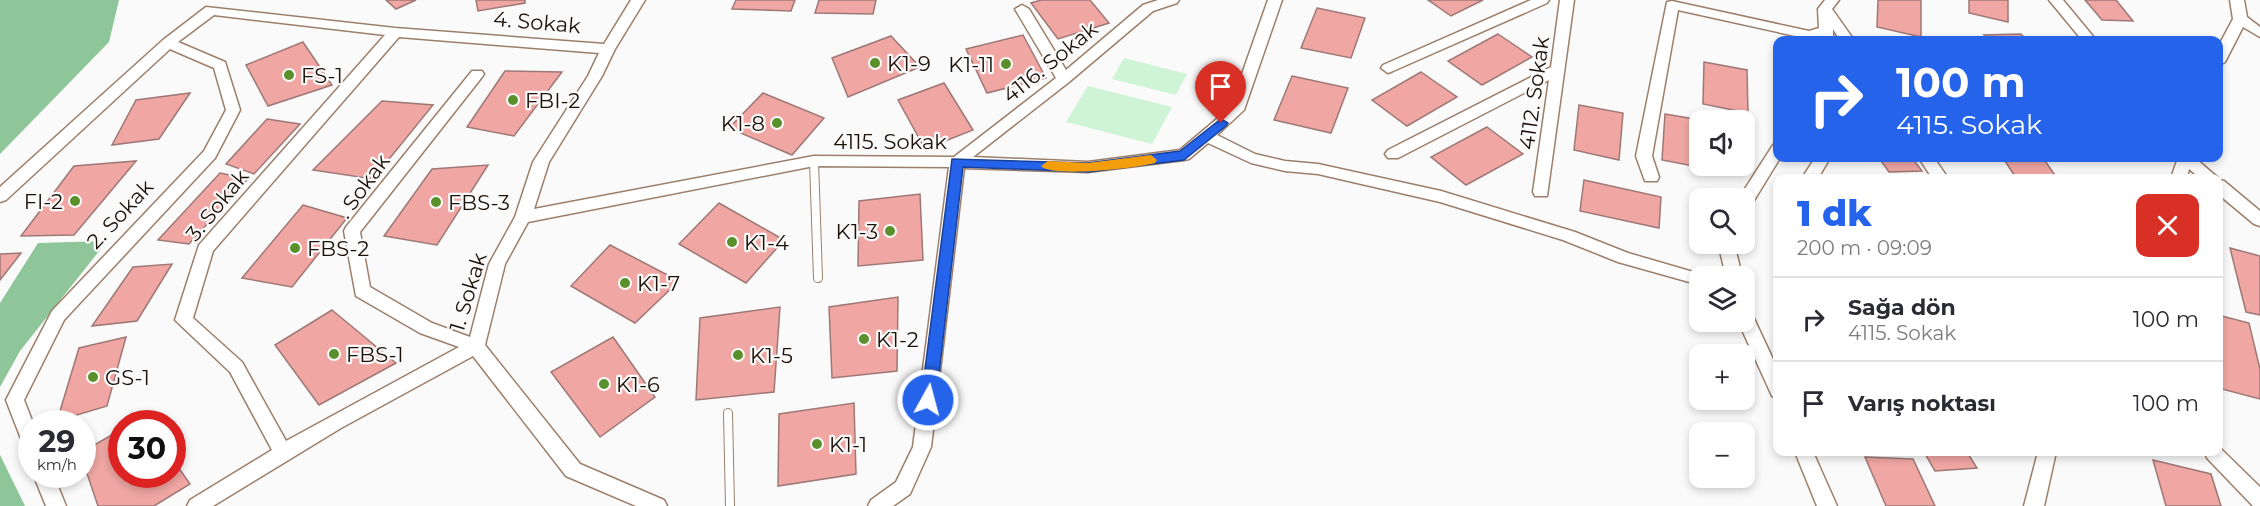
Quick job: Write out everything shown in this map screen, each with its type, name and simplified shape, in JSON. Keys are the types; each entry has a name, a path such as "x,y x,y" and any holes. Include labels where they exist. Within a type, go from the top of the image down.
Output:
{"street":[{"name":"1. Sokak","path":"197,506 388,392 476,346 497,264 523,217 541,162 595,76 608,49 638,0"},
{"name":"4116. Sokak","path":"957,162 1064,79 1148,8 1172,0"},
{"name":"4115. Sokak","path":"523,217 814,161 957,162 1088,167 1184,155 1237,110 1275,0"},
{"path":"1388,68 1542,0"},
{"name":"4112. Sokak","path":"1541,192 1568,0"},
{"path":"2056,0 2086,36"},
{"path":"2223,52 2240,19 2237,0"},
{"path":"1651,177 1644,156 1672,5 1809,35 1826,36 1828,4"},
{"path":"1828,4 1845,36"},
{"name":"4. Sokak","path":"211,5 395,32 608,49"},
{"path":"0,196 211,5"},
{"path":"1022,9 1064,79"},
{"path":"2240,19 2260,33"},
{"name":"3. Sokak","path":"283,453 236,368 184,320 205,249 395,32"},
{"name":"2. Sokak","path":"19,410 15,400 58,316 210,154 232,110 220,65 168,43"},
{"path":"1393,154 1558,69"},
{"name":". Sokak","path":"476,346 426,328 362,291 352,231 477,74"},
{"path":"1206,136 1251,158 1285,166 1318,169 1441,197 1569,236 1623,258 1689,276"},
{"path":"1753,188 1773,157"},
{"path":"878,506 903,488 922,447 957,162"},
{"path":"2190,162 2206,174"},
{"path":"2223,189 2260,220"},
{"path":"1752,332 1773,380"},
{"path":"476,346 573,470 657,506"},
{"path":"1806,456 1827,506"},
{"path":"2034,506 2046,456"},
{"path":"2218,456 2260,500"},
{"path":"49,488 56,506"}],"lane":[{"path":"814,161 818,278"},
{"path":"728,413 730,506"}],"green space":[{"path":"0,0 119,0 109,42 0,154"},
{"path":"1124,58 1187,74 1176,95 1112,79"},
{"path":"1088,86 1172,107 1152,144 1066,122"},
{"path":"107,241 20,351 0,387 0,303 38,243"},
{"path":"0,455 25,506 0,506"}],"building":[{"path":"386,0 416,0 396,9"},
{"path":"476,0 525,0 525,3 478,11"},
{"path":"736,0 795,0 791,11 732,9"},
{"path":"819,0 876,0 873,14 815,13"},
{"path":"1041,0 1090,0 1109,23 1058,39 1031,3"},
{"path":"1428,0 1483,0 1451,16"},
{"path":"1878,0 1921,0 1921,36 1877,27"},
{"path":"1969,0 2008,0 2008,22 1969,13"},
{"path":"2085,0 2116,0 2133,21 2102,20"},
{"path":"1317,8 1365,18 1351,58 1301,48"},
{"path":"1498,34 1532,57 1482,85 1448,61"},
{"path":"2021,34 2023,36 1985,36"},
{"name":"K1-11","path":"1023,35 1046,78 987,93 966,49"},
{"name":"K1-9","path":"891,36 920,67 848,97 832,58"},
{"name":"FS-1","path":"303,42 332,85 268,106 246,65"},
{"path":"1704,62 1747,70 1748,110 1733,110 1703,104"},
{"name":"FBI-2","path":"505,71 562,72 514,136 467,127"},
{"path":"1421,72 1457,97 1407,126 1372,100"},
{"path":"1292,76 1348,88 1331,133 1274,120"},
{"path":"944,83 973,130 925,149 898,100"},
{"path":"190,93 159,139 112,145 136,100"},
{"name":"K1-8","path":"763,93 824,118 792,155 729,128"},
{"path":"382,101 433,105 373,179 313,170"},
{"path":"1579,105 1623,113 1619,160 1574,150"},
{"path":"1665,114 1689,118 1689,165 1662,160"},
{"path":"267,119 300,124 254,174 226,164"},
{"path":"1487,127 1523,154 1466,185 1431,157"},
{"name":"FI-2","path":"136,161 74,235 21,236 74,166"},
{"path":"1882,162 1915,162 1922,171 1889,172"},
{"path":"2006,162 2046,162 2054,174 2013,174"},
{"name":"FBS-3","path":"488,165 437,245 384,236 432,169"},
{"path":"220,173 248,179 189,244 158,240"},
{"path":"1584,180 1661,197 1659,228 1580,211"},
{"name":"K1-3","path":"920,194 923,260 858,266 859,201"},
{"name":"K1-4","path":"719,203 784,240 746,283 679,244"},
{"name":"FBS-2","path":"303,205 347,218 292,287 242,278"},
{"name":"K1-7","path":"610,245 679,281 635,323 571,286"},
{"path":"2230,248 2260,256 2260,315 2246,312"},
{"path":"21,253 0,280 0,254"},
{"path":"172,264 137,321 92,326 133,267"},
{"name":"K1-2","path":"898,297 897,371 832,378 829,307"},
{"name":"K1-5","path":"780,307 774,392 696,400 700,318"},
{"name":"FBS-1","path":"332,310 396,363 319,405 275,345"},
{"path":"2223,316 2249,323 2260,369 2260,399 2223,389"},
{"name":"GS-1","path":"126,337 107,406 94,410 60,410 79,348"},
{"name":"K1-6","path":"613,337 655,397 600,437 551,372"},
{"name":"K1-1","path":"854,403 856,474 778,486 779,414"},
{"path":"108,437 108,488 183,488 154,506 98,506 92,488 96,488 96,444"},
{"path":"1926,456 1970,456 1977,468 1935,471"},
{"path":"1865,457 1913,459 1935,506 1886,506"},
{"path":"2153,460 2211,474 2221,506 2166,506"}],"slow traffic":[{"path":"1048,166 1088,167 1151,160"}],"place":[{"name":"K1-9","path":"875,63"},
{"name":"K1-11","path":"1006,64"},
{"name":"FS-1","path":"289,75"},
{"name":"FBI-2","path":"513,100"},
{"name":"K1-8","path":"777,123"},
{"name":"FI-2","path":"75,201"},
{"name":"FBS-3","path":"436,202"},
{"name":"K1-3","path":"890,231"},
{"name":"K1-4","path":"732,242"},
{"name":"FBS-2","path":"295,248"},
{"name":"K1-7","path":"625,283"},
{"name":"K1-2","path":"864,339"},
{"name":"FBS-1","path":"334,354"},
{"name":"K1-5","path":"738,355"},
{"name":"GS-1","path":"93,377"},
{"name":"K1-6","path":"604,384"},
{"name":"K1-1","path":"817,444"}],"route":[{"path":"928,400 957,162 1088,167 1184,155 1221,123"}]}
